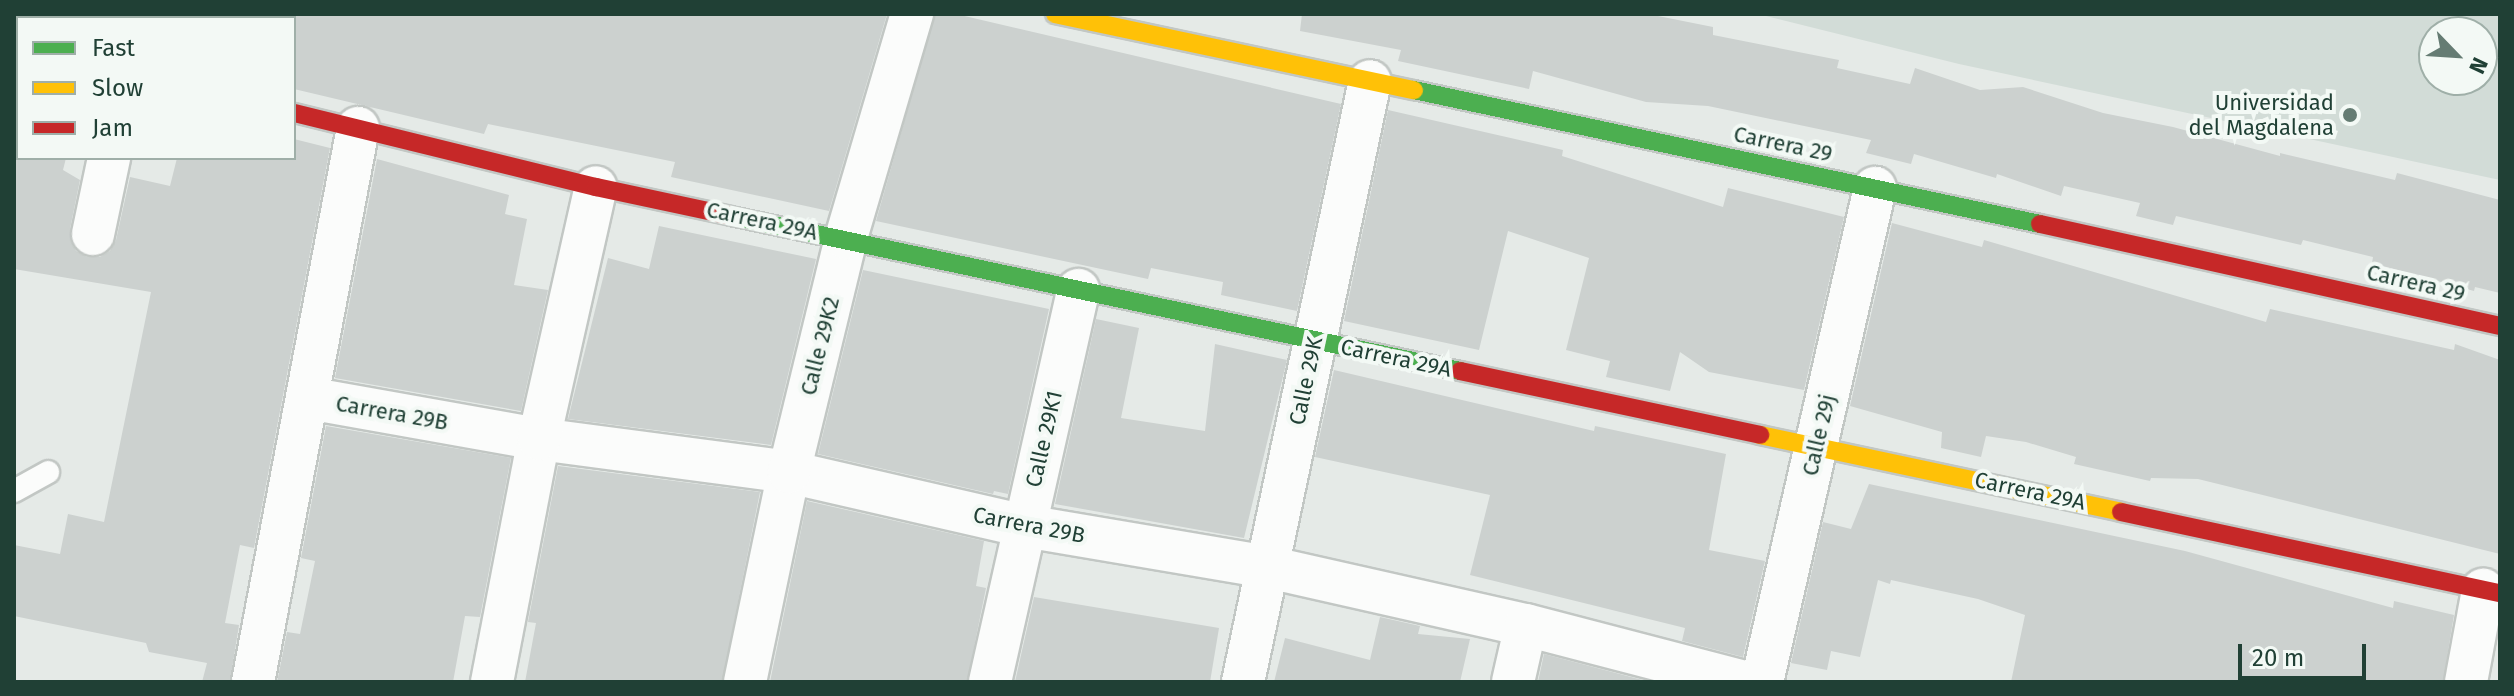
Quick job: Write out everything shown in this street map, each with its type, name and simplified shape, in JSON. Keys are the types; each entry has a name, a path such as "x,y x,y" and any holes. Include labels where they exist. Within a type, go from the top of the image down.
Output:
{"street":[{"name":"Calle 29K2","path":"745,682 789,472 846,238 912,14"},
{"name":"Carrera 29","path":"1055,14 1875,188 2500,326"},
{"name":"Calle 29K","path":"1243,682 1370,81"},
{"name":"Carrera 29A","path":"296,113 596,187 2491,591"},
{"path":"253,682 358,128"},
{"path":"93,234 109,160"},
{"path":"492,682 539,439 596,187"},
{"name":"Calle 29j","path":"1762,682 1875,188"},
{"name":"Calle 29K1","path":"990,682 1078,290"},
{"name":"Carrera 29B","path":"308,398 539,439 789,472 1025,526 1268,567 1526,625 1745,682"},
{"path":"2466,682 2491,591"},
{"path":"1513,682 1526,625"}],"lane":[{"path":"14,491 48,472"}],"shaded area":[{"name":"Universidad del Magdalena","path":"1758,14 2500,14 2500,180 1959,64"}],"building":[{"path":"887,14 829,211 671,177 675,162 488,124 484,134 296,89 294,16"},
{"path":"935,14 956,14 1341,104 1297,311 1221,295 1223,282 1151,268 1148,279 876,221"},
{"path":"1302,14 1648,14 1713,27 1713,35 1839,60 1837,68 1910,84 1915,68 1980,90 2023,87 2103,113 2173,127 2280,156 2280,153 2395,180 2397,173 2500,200 2500,293 2475,287 2474,291 2372,263 2373,257 2303,240 2301,245 2176,216 2173,225 2136,216 2140,203 2064,186 2061,196 1997,174 1996,178 1914,154 1911,164 1866,153 1871,140 1708,106 1646,102 1533,71 1529,89 1398,61 1401,50 1300,31"},
{"path":"1388,110 1563,150 1562,156 1723,207 1728,188 1844,217 1804,390 1709,372 1680,352 1670,391 1606,377 1610,361 1566,350 1589,258 1508,231 1479,350 1344,321"},
{"path":"296,140 330,148 254,548 240,545 225,623 239,625 230,682 202,682 207,663 149,652 146,643 14,616 14,545 60,554 68,514 104,522 151,292 14,269 14,158 66,160 63,170 80,180 70,229 71,242 76,251 87,257 100,257 110,251 116,240 130,177 170,186 176,160 296,160"},
{"path":"377,159 509,195 505,214 527,219 514,285 548,290 521,411 335,378"},
{"path":"1892,223 1982,247 1984,240 2266,322 2270,309 2454,350 2455,344 2500,360 2500,554 2198,479 2151,478 2150,481 2074,464 2076,457 2026,442 1986,436 1981,457 1941,448 1942,432 1850,406"},
{"path":"659,226 816,259 771,445 568,419 608,258 649,269"},
{"path":"863,270 1049,309 1008,494 994,491 993,494 818,454"},
{"path":"1096,319 1139,328 1121,418 1205,431 1215,344 1287,360 1244,538 1055,504"},
{"path":"1334,370 1594,431 1595,426 1726,454 1709,550 1765,561 1743,657 1682,641 1685,628 1470,575 1490,495 1315,457"},
{"path":"326,426 511,458 480,617 465,616 453,682 277,682 287,632 300,634 315,561 301,558"},
{"path":"558,466 760,492 722,682 525,682 536,623 528,622"},
{"path":"1869,484 2185,551 2393,608 2394,601 2454,615 2443,682 2011,682 2025,615 1978,599 1891,580 1890,584 1878,580 1860,657 1831,651 1827,670 1791,663 1823,522 1851,529"},
{"path":"807,501 984,541 976,586 986,588 967,682 770,682"},
{"path":"1034,597 1219,628 1210,682 1015,682"},
{"path":"1380,617 1420,626 1418,634 1470,639 1460,682 1274,682 1285,638 1370,660"},
{"path":"1544,654 1650,682 1538,682"}],"traffic: fast":[{"path":"1414,90 2040,224"},
{"path":"731,216 1460,371"}],"traffic: slow":[{"path":"1055,14 1414,90"},
{"path":"1760,435 2121,512"}],"traffic: jam":[{"path":"296,113 596,187 731,216"},
{"path":"2040,224 2500,326"},
{"path":"1460,371 1760,435"},
{"path":"2121,512 2500,593"}],"place":[{"name":"Universidad del Magdalena","path":"2350,115"}]}
